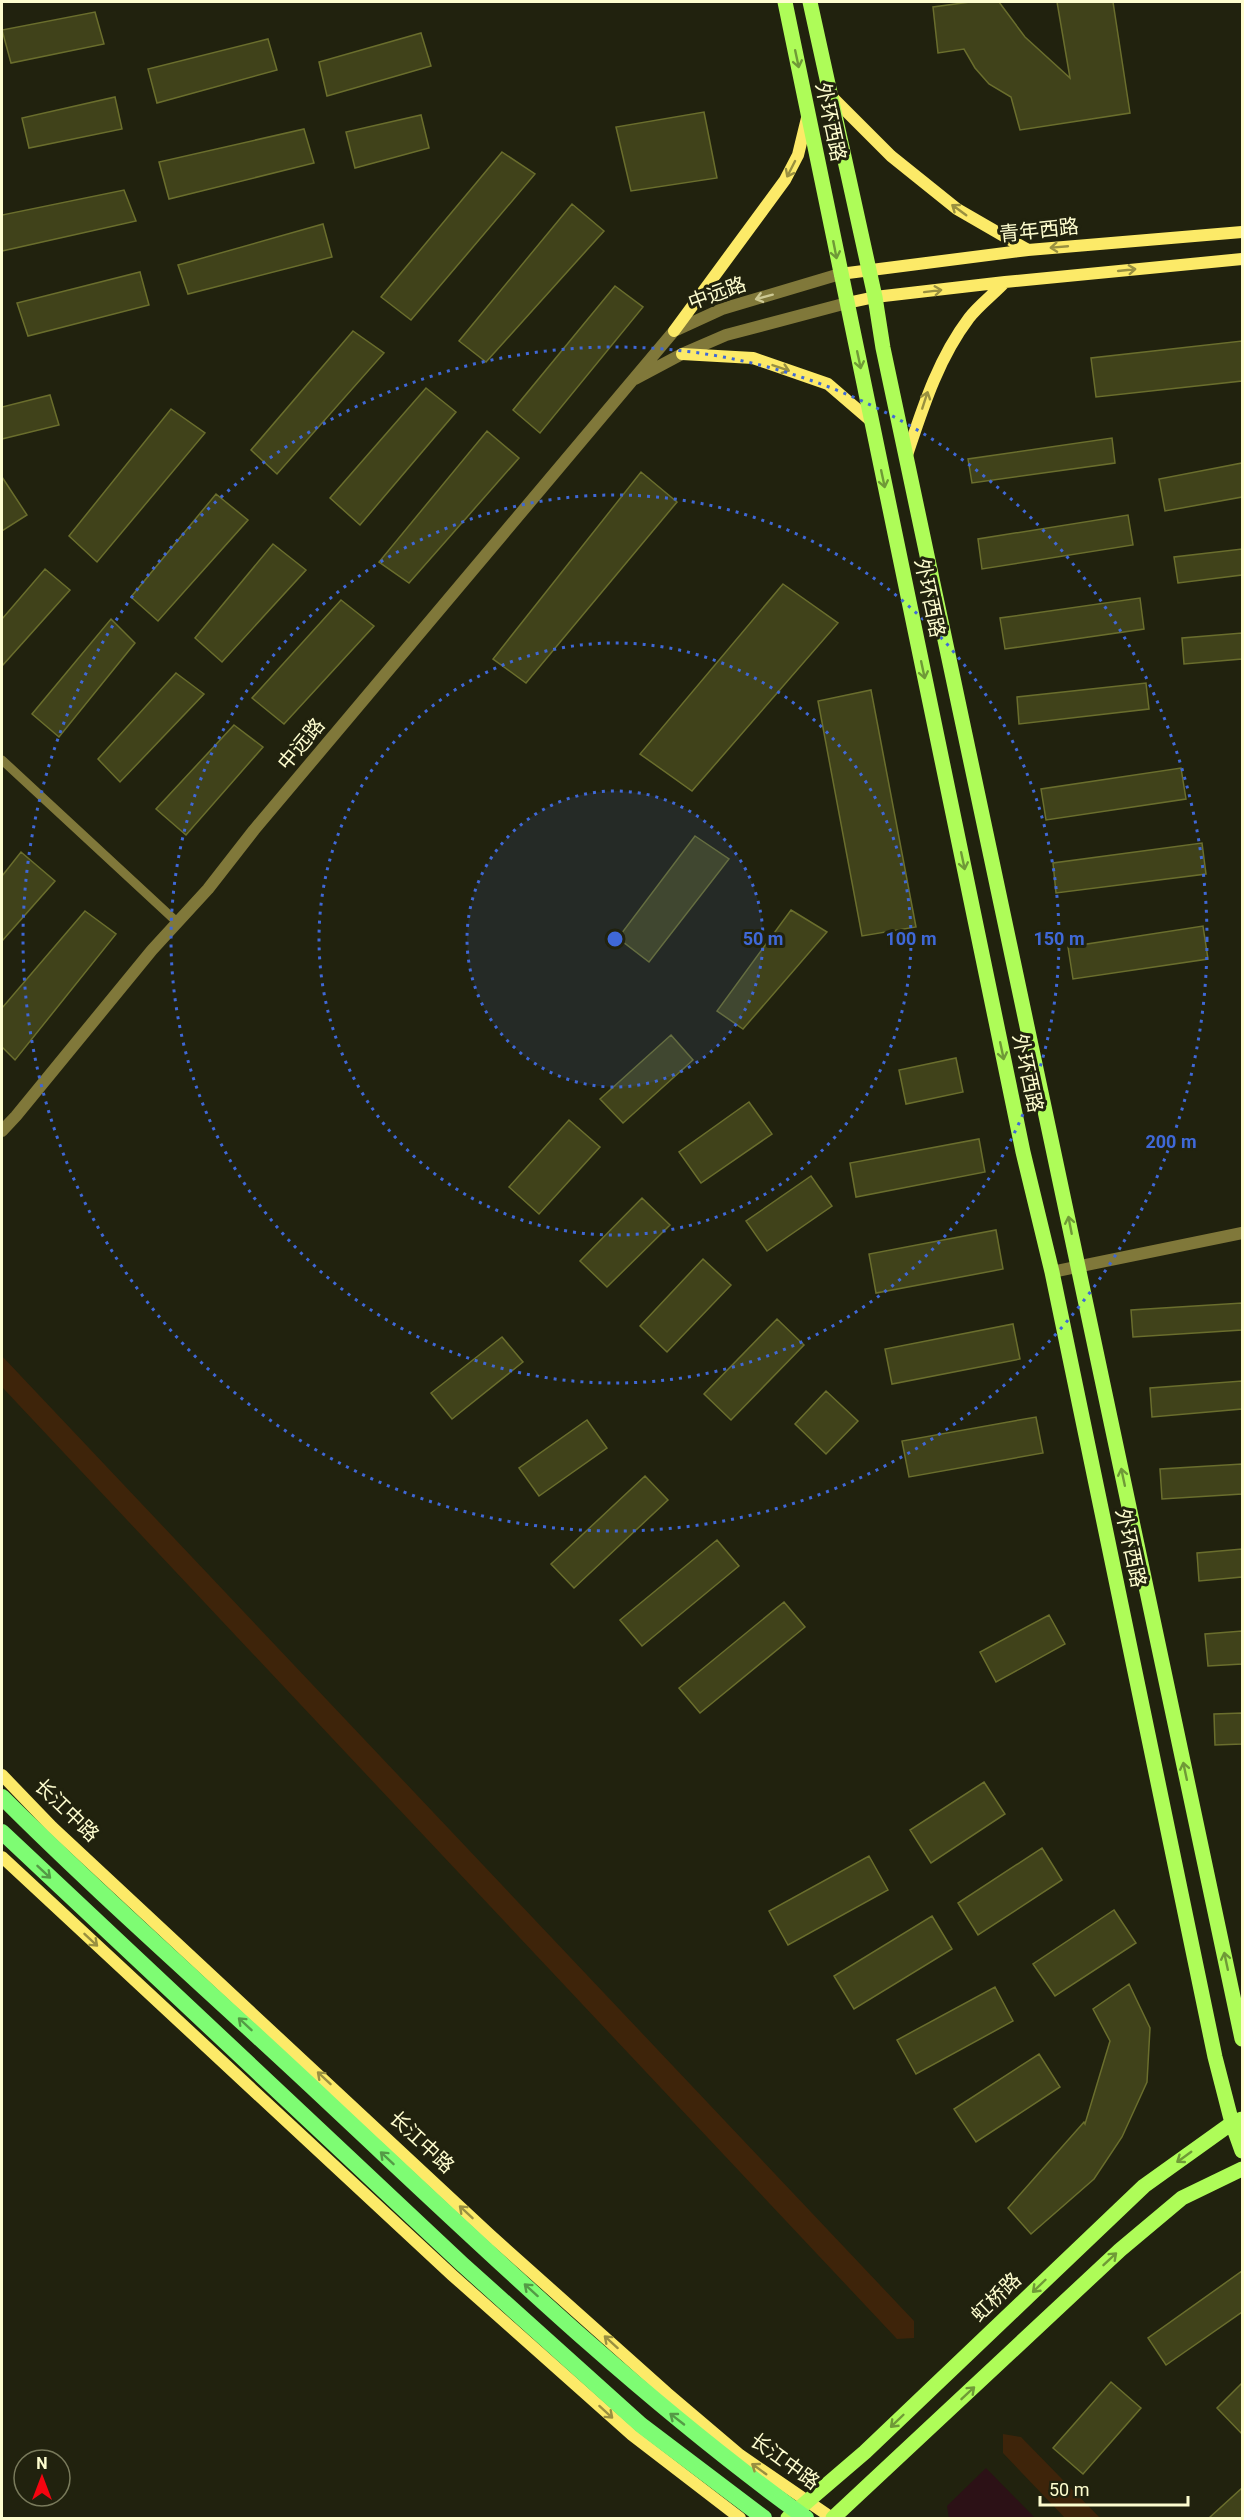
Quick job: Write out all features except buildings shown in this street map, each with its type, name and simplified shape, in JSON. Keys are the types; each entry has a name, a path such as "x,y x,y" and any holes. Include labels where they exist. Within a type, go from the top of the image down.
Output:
{"highway":[{"name":"长江中路","path":"2,1797 478,2243 656,2403 760,2485 806,2511"},
{"path":"2,1832 470,2272 641,2425 764,2518"}],"main road":[{"name":"外环西路","path":"785,2 1021,1140 1052,1272 1215,2057 1237,2121 1242,2151"},
{"name":"外环西路","path":"810,2 1034,1046 1078,1266 1242,2039"},
{"path":"829,93 891,156 948,202 977,222 1028,250"},
{"path":"674,331 785,180 798,155 808,113"},
{"name":"青年西路","path":"840,274 1028,250 1242,232"},
{"path":"847,303 875,297 1005,282 1242,259"},
{"path":"907,455 930,385 949,350 970,317 1005,282"},
{"path":"682,354 753,358 828,384 872,422"},
{"name":"长江中路","path":"2,1775 52,1827 489,2234 806,2511 832,2518"},
{"path":"2,1857 452,2275 632,2435 740,2518"},
{"name":"虹桥路","path":"788,2518 806,2511 1144,2186 1237,2121"},
{"path":"832,2518 1120,2250 1182,2198 1242,2169"}],"street":[{"name":"中远路","path":"2,1131 674,331 722,309 840,274"},
{"name":"中远路","path":"629,382 682,354 726,336 847,303"},
{"path":"1052,1272 1242,1233"}],"lane":[{"path":"2,760 178,923"}],"shaded area":[{"path":"2,1356 914,2321 914,2338 897,2339 2,1387"},
{"path":"1003,2434 1021,2437 1100,2518 1065,2518 1003,2453"},
{"path":"986,2468 1035,2518 949,2518 947,2506"}]}
